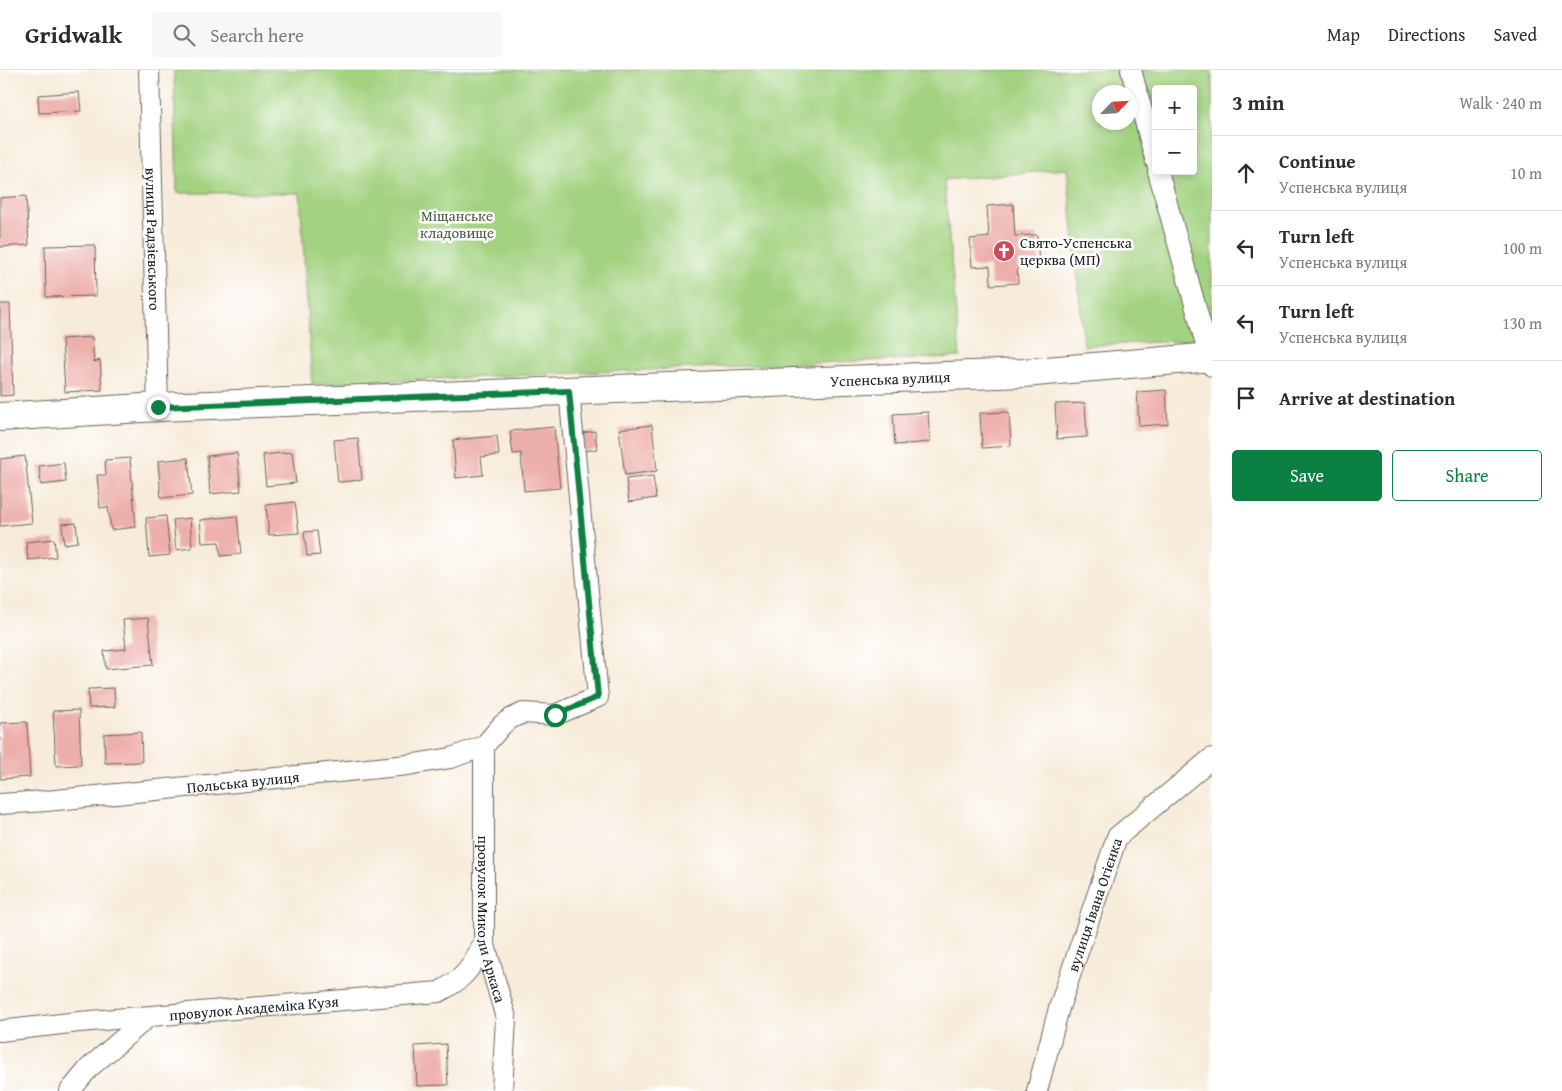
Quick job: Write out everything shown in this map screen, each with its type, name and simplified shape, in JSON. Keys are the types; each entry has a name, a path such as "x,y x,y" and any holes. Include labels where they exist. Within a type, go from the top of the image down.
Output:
{"street":[{"name":"вулиця Радзієвського","path":"149,70 158,407"},
{"path":"1131,70 1152,147"},
{"path":"1159,175 1211,360"},
{"name":"Успенська вулиця","path":"0,417 158,407 1023,373 1211,360"},
{"path":"484,746 502,725 523,713 555,715 598,697 569,391"},
{"name":"Польська вулиця","path":"0,804 408,765 451,758 484,746"},
{"name":"провулок Миколи Аркаса","path":"484,746 484,942 506,1018 502,1091"},
{"name":"вулиця Івана Огієнка","path":"1036,1091 1059,1008 1117,837 1212,758"},
{"name":"провулок Академіка Кузя","path":"0,1031 439,992 456,983 469,969 484,942"},
{"path":"70,1091 89,1068 148,1017"}],"green space":[{"name":"Міщанське кладовище","path":"174,70 1212,70 1212,339 1084,346 1067,169 944,180 960,357 312,384 300,193 177,193"}],"building":[{"path":"79,92 81,111 39,113 38,95"},
{"path":"26,196 29,245 0,247 0,198"},
{"name":"Свято-Успенська церква (МП)","path":"1013,204 1015,236 1037,235 1039,264 1017,265 1018,283 991,285 990,266 972,267 970,239 989,237 987,206"},
{"path":"95,245 96,296 46,297 45,246"},
{"path":"0,304 10,304 13,395 0,396"},
{"path":"92,337 94,362 100,360 102,390 65,392 62,339"},
{"path":"1166,390 1168,424 1139,426 1137,392"},
{"path":"1085,403 1087,437 1057,439 1055,404"},
{"path":"928,412 930,442 895,445 893,414"},
{"path":"1009,412 1011,446 982,448 980,413"},
{"path":"652,425 657,471 625,475 619,429"},
{"path":"554,427 560,488 524,491 521,453 513,454 510,431"},
{"path":"595,431 597,449 579,452 575,434"},
{"path":"497,436 499,455 481,457 483,475 456,478 453,440"},
{"path":"358,438 362,480 338,482 334,440"},
{"path":"292,452 296,483 266,486 263,455"},
{"path":"237,453 241,491 210,494 207,456"},
{"path":"25,456 32,523 0,526 0,459"},
{"path":"130,458 136,527 111,530 108,507 100,508 97,475 106,475 105,460"},
{"path":"188,458 192,495 161,498 158,461"},
{"path":"64,463 66,482 41,485 39,466"},
{"path":"653,476 656,498 629,502 626,479"},
{"path":"295,502 299,533 269,535 266,505"},
{"path":"166,516 170,555 149,557 146,518"},
{"path":"237,516 241,554 221,556 219,542 202,543 200,520"},
{"path":"190,518 192,548 176,550 173,520"},
{"path":"76,523 78,542 64,544 62,524"},
{"path":"317,531 320,555 307,556 304,532"},
{"path":"54,539 56,557 28,560 26,542"},
{"path":"148,618 153,665 106,669 104,651 126,649 123,620"},
{"path":"114,688 115,707 89,708 88,689"},
{"path":"79,710 81,765 56,766 53,711"},
{"path":"27,722 30,777 0,779 0,723"},
{"path":"141,732 142,762 105,763 104,734"},
{"path":"446,1044 448,1085 417,1086 415,1046"}],"place":[{"name":"Свято-Успенська церква (МП)","path":"1004,251"}],"route":[{"path":"158,407 569,391 598,697 555,715"}]}
